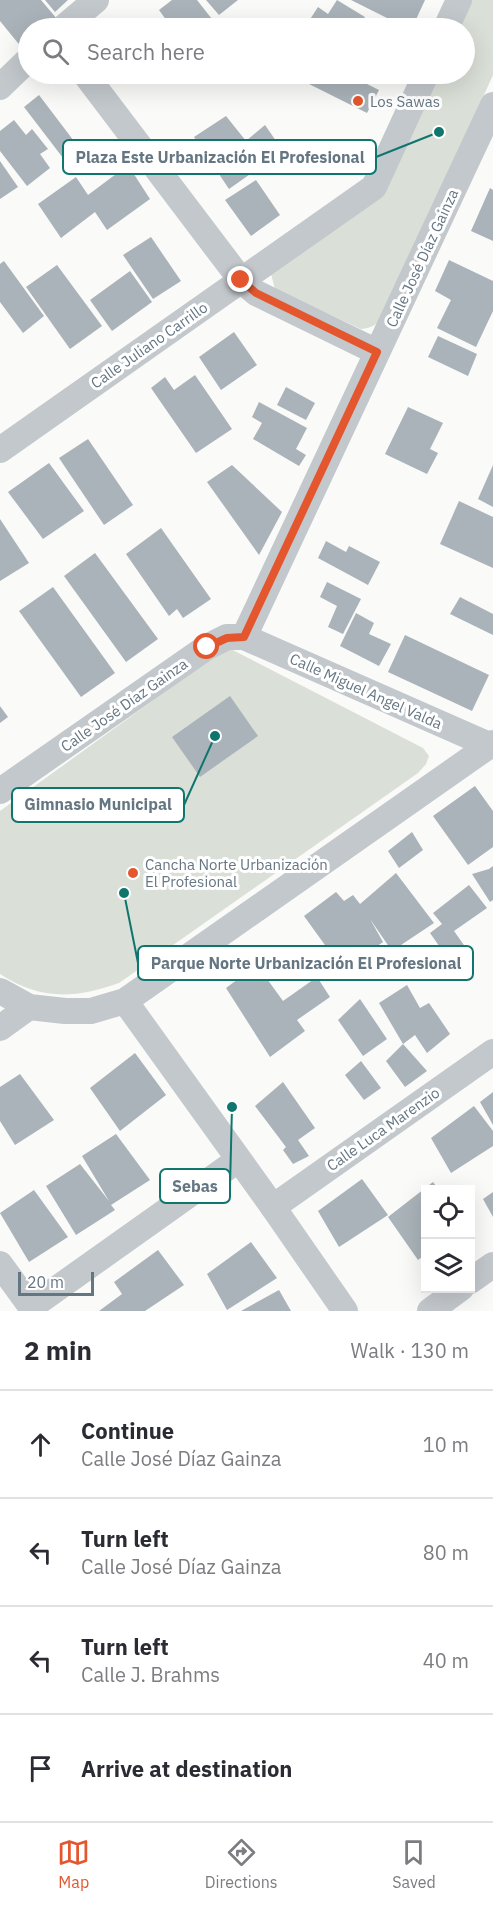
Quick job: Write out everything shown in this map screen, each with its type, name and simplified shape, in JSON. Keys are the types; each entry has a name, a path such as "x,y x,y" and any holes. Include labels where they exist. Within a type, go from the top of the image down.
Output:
{"street":[{"path":"75,18 96,0"},
{"path":"451,18 459,0"},
{"path":"0,87 18,70"},
{"path":"93,84 241,280 256,293 377,352"},
{"name":"Calle Juliano Carrillo","path":"0,450 374,187 421,84"},
{"name":"Calle José Díaz Gainza","path":"0,791 207,647 227,638 244,637 377,352 484,148 493,105"},
{"name":"Calle Miguel Angel Valda","path":"244,637 492,742"},
{"path":"0,992 29,1007 65,1011 91,1011 125,1001 492,742"},
{"path":"125,1001 345,1311"},
{"path":"0,1028 29,1007"},
{"name":"Calle Luca Marenzio","path":"273,1207 493,1052"},
{"path":"0,1264 33,1309 238,1160"},
{"path":"475,1278 493,1265"},
{"path":"430,1311 454,1293"}],"shaded area":[{"path":"471,0 493,0 493,75 385,315 374,325 361,329 275,289 271,274 386,189 433,84 475,84 475,18 463,18"},
{"path":"227,647 423,748 429,756 426,764 418,773 119,983 87,992 58,994 29,989 0,974 0,811"}],"building":[{"path":"0,0 41,0 56,18 18,18 18,43 0,21"},
{"path":"45,0 68,0 55,12"},
{"path":"172,0 197,0 211,18 165,18 159,10"},
{"path":"206,0 238,0 219,15"},
{"path":"337,0 365,17 311,18 318,7 328,14"},
{"path":"351,0 425,0 417,18 387,18"},
{"name":"Los Sawas","path":"309,84 367,84 379,90 367,113"},
{"path":"39,95 80,149 89,141 98,152 73,171 24,107"},
{"path":"226,116 246,141 265,125 283,151 229,189 194,137"},
{"path":"14,120 26,135 32,129 48,149 40,154 50,168 27,186 0,151 0,131"},
{"path":"0,161 18,187 0,199"},
{"path":"128,165 150,199 107,230 95,212 61,238 38,204 76,177 88,195"},
{"path":"256,180 280,215 251,236 225,200"},
{"path":"490,188 493,190 493,241 471,231"},
{"path":"151,237 181,281 153,299 123,255"},
{"path":"449,260 493,281 493,311 476,347 437,328 451,300 435,291"},
{"path":"4,261 44,316 23,333 0,302 0,264"},
{"path":"57,265 102,326 70,349 26,287"},
{"path":"130,271 152,302 112,331 90,300"},
{"path":"234,332 257,365 221,390 199,357"},
{"path":"438,336 477,354 468,376 428,357"},
{"path":"195,375 232,429 196,453 151,388 165,377 174,390"},
{"path":"286,387 315,403 306,420 277,405"},
{"path":"259,402 307,428 296,449 306,455 299,466 253,439 262,423 252,417"},
{"path":"408,407 443,423 430,449 438,453 427,474 385,454"},
{"path":"88,439 133,505 104,525 59,458"},
{"path":"49,463 84,511 43,539 8,492"},
{"path":"232,465 282,512 259,555 207,482"},
{"path":"493,465 493,507 478,499"},
{"path":"459,501 493,517 493,568 440,544"},
{"path":"0,519 29,563 0,581"},
{"path":"161,528 211,599 183,618 177,609 169,616 126,554"},
{"path":"326,541 346,552 349,546 380,562 368,585 318,558"},
{"path":"95,553 158,639 126,662 64,576"},
{"path":"327,582 361,599 343,634 328,627 337,606 320,597"},
{"path":"53,587 115,673 81,697 19,611"},
{"path":"460,597 493,614 493,635 450,614"},
{"path":"356,613 374,623 369,634 391,644 379,666 340,646"},
{"path":"405,635 489,675 472,711 388,672"},
{"path":"230,696 258,736 200,777 172,737"},
{"path":"0,706 8,717 0,723"},
{"path":"475,786 493,811 493,847 468,865 433,816"},
{"path":"412,832 423,850 399,868 388,851"},
{"path":"493,866 493,900 490,902 472,874"},
{"path":"396,873 434,923 392,951 370,919 383,942 343,970 304,916 336,892 344,901 353,895 360,904"},
{"path":"469,885 487,908 454,931 466,948 449,960 430,933 442,924 433,913"},
{"path":"257,965 283,1001 317,977 330,997 297,1020 305,1031 270,1057 226,988"},
{"path":"407,985 420,1008 429,1003 450,1034 427,1053 415,1035 403,1044 379,1003"},
{"path":"360,999 387,1039 363,1056 338,1020"},
{"path":"403,1044 427,1071 405,1087 386,1061"},
{"path":"135,1053 166,1095 120,1131 90,1088"},
{"path":"361,1061 381,1088 364,1100 345,1075"},
{"path":"20,1074 54,1120 15,1145 0,1121 0,1087"},
{"path":"283,1082 315,1128 298,1140 309,1156 293,1164 283,1150 286,1147 255,1106"},
{"path":"493,1092 493,1125 480,1102"},
{"path":"474,1106 493,1131 493,1146 451,1173 431,1138"},
{"path":"116,1134 150,1180 111,1205 115,1210 76,1235 46,1186 80,1164 109,1201 82,1156"},
{"path":"362,1179 388,1215 339,1247 318,1211"},
{"path":"34,1190 68,1237 29,1262 0,1213"},
{"path":"421,1191 421,1258 418,1260 388,1217"},
{"path":"493,1192 493,1217 483,1199"},
{"path":"251,1242 277,1278 227,1310 207,1274"},
{"path":"158,1250 184,1285 145,1311 99,1311 122,1294 114,1282"},
{"path":"279,1290 291,1311 241,1311"}],"place":[{"name":"Los Sawas","path":"358,101"},
{"name":"Plaza Este Urbanización El Profesional","path":"439,132"},
{"name":"Gimnasio Municipal","path":"215,736"},
{"name":"Cancha Norte Urbanización El Profesional","path":"133,873"},
{"name":"Parque Norte Urbanización El Profesional","path":"124,893"},
{"name":"Sebas","path":"232,1107"}],"route":[{"path":"207,647 227,638 244,637 377,352 256,293 241,280"}]}
